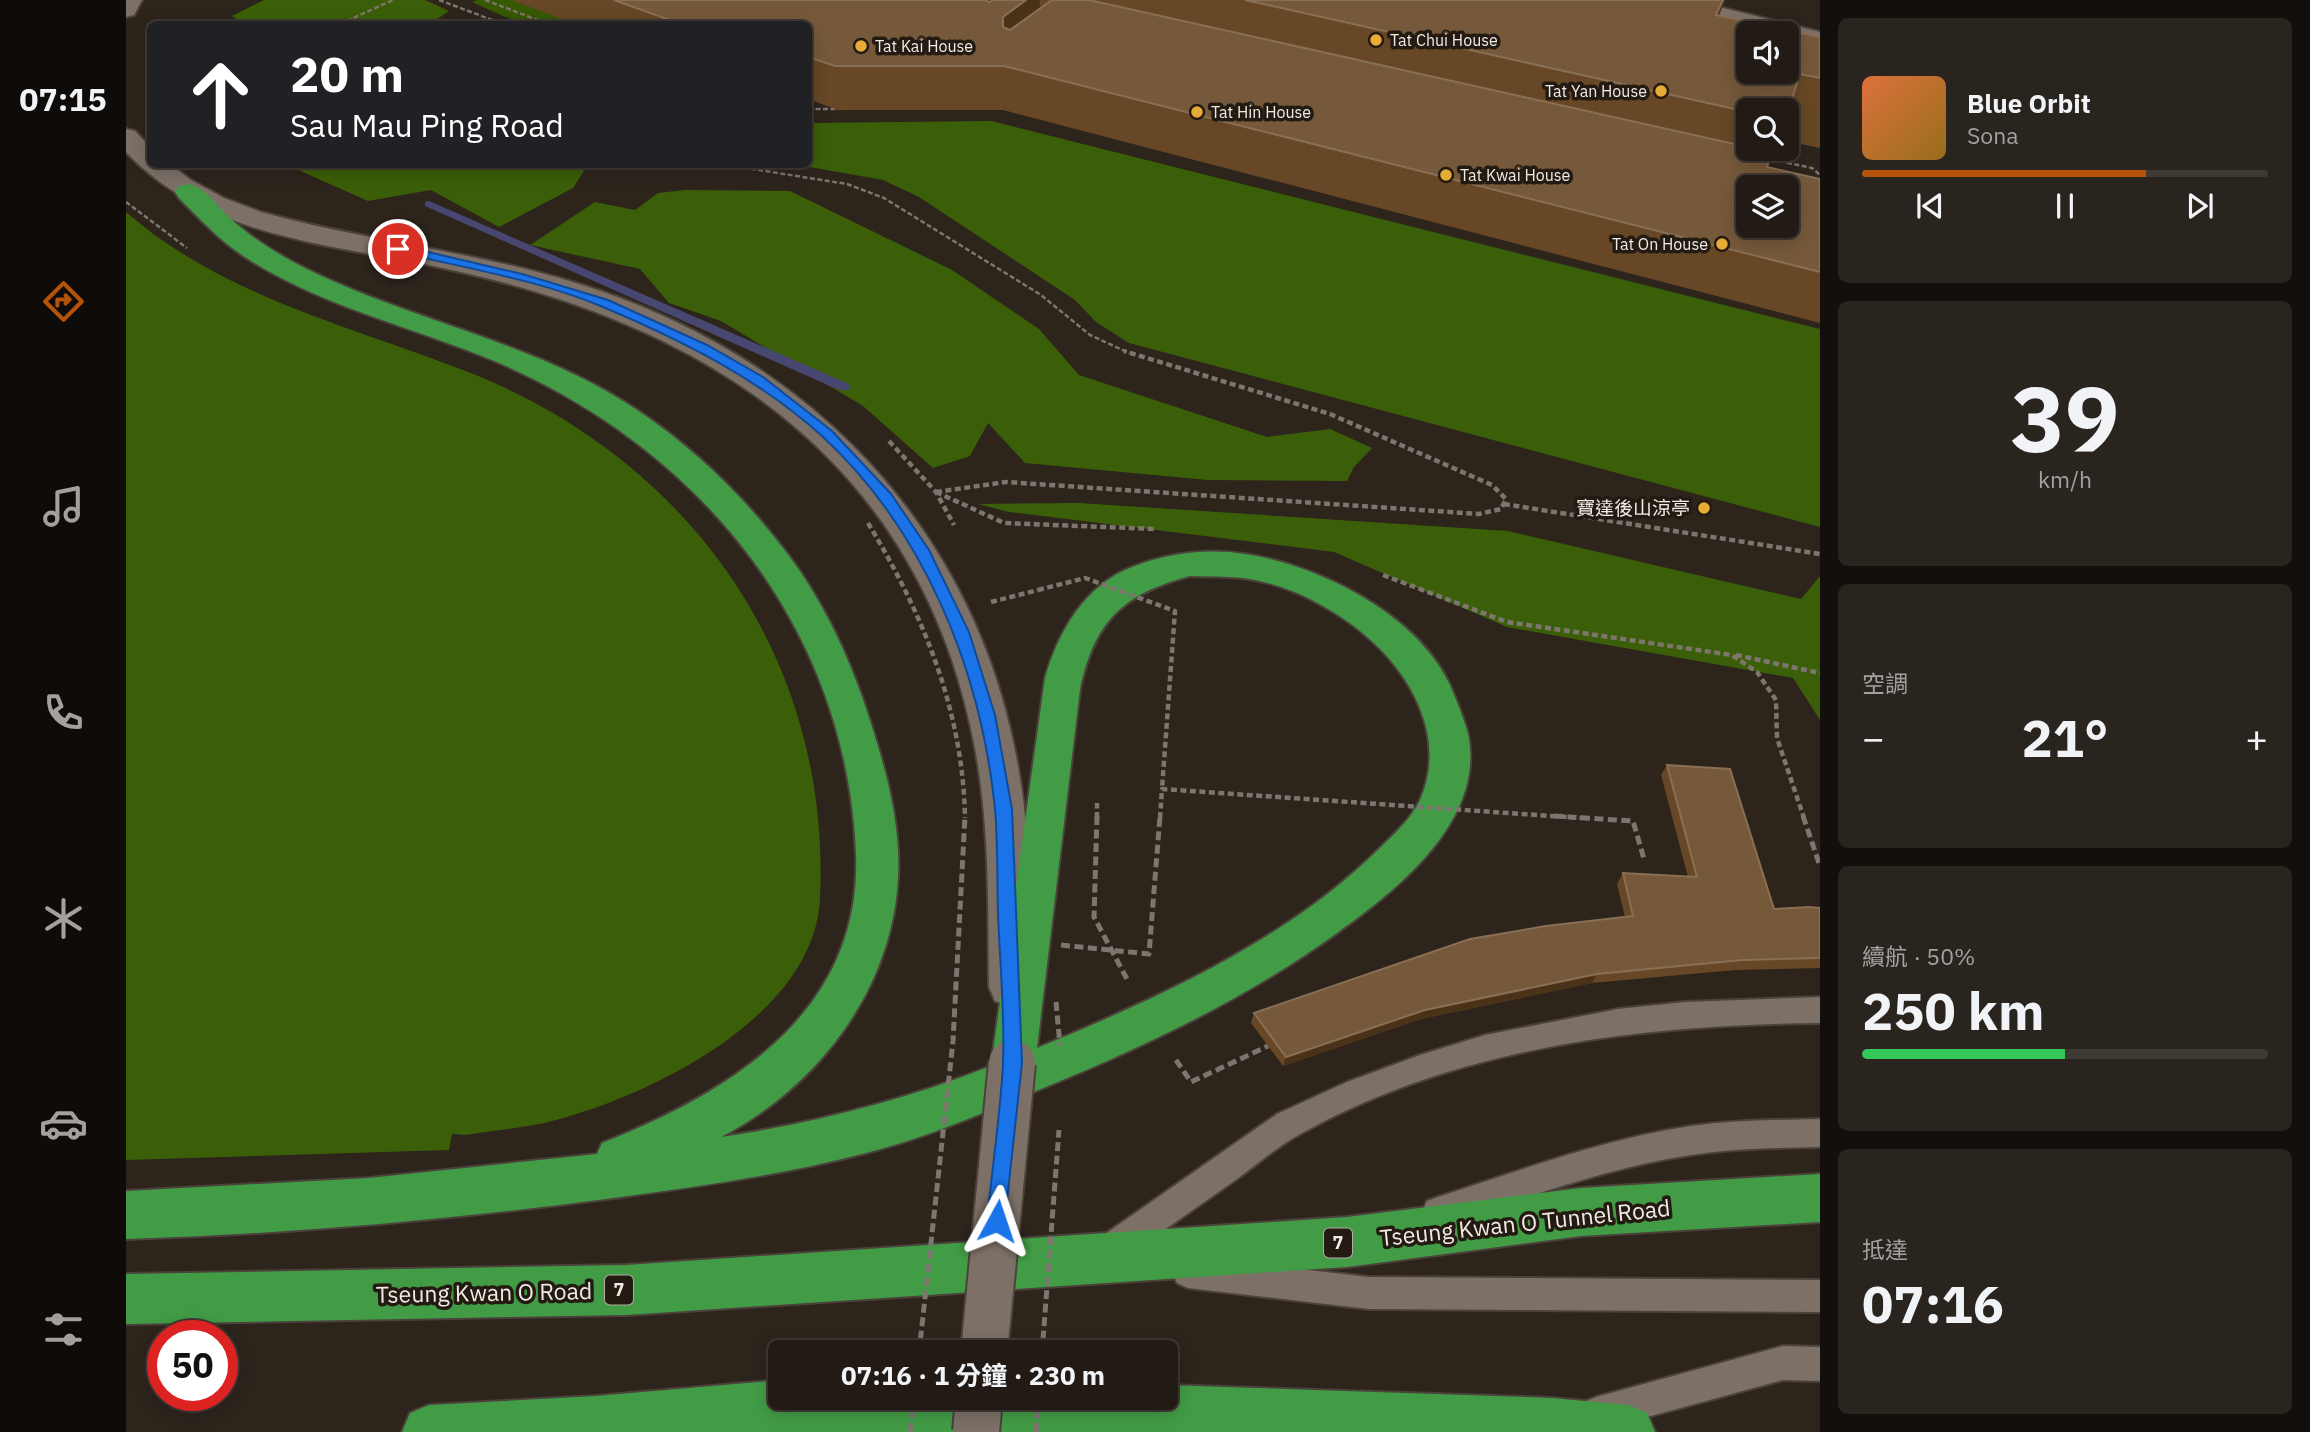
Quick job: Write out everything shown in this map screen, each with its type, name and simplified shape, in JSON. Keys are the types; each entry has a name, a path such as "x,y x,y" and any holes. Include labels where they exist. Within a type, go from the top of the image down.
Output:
{"highway":[{"path":"189,192 226,231 266,260 345,297 503,353 551,374 618,412 681,457 728,502 785,574 814,622 836,675 855,732 870,794 878,862 877,912 863,963 834,1013 783,1067 741,1098 656,1146 563,1179 464,1195"},
{"path":"126,1215 464,1195 774,1150 919,1116 1096,1047 1224,982 1290,942 1354,895 1423,831 1446,786 1450,763 1445,715 1435,689 1420,665 1401,643 1360,609 1289,577 1252,568 1207,565 1171,569 1135,581 1110,598 1089,620 1070,654 1061,689 1012,1063"},
{"name":"Tseung Kwan O Tunnel Road","path":"1094,1261 1347,1242 1581,1212 1820,1198"},
{"name":"Tseung Kwan O Road","path":"126,1299 626,1290 1094,1261"},
{"path":"429,1432 596,1423 768,1408"},
{"path":"1130,1410 1552,1425 1628,1432"}],"main road":[{"path":"126,10 130,0"},
{"path":"126,114 126,125"},
{"path":"126,137 147,158"},
{"path":"158,168 189,192 259,220 446,259 604,302 684,337 759,380 827,434 886,498 923,554 961,632 988,715 1003,809 1012,1063 985,1340"},
{"path":"976,1432 978,1410"}],"lane":[{"path":"1673,0 1742,24 1820,37"},
{"path":"1094,1261 1293,1121 1362,1090 1432,1066 1579,1026 1705,1013 1820,1010"},
{"path":"1347,1242 1587,1163 1676,1142 1762,1134 1820,1133"},
{"path":"1094,1261 1368,1293 1820,1296"},
{"path":"1552,1425 1783,1363 1820,1364"},
{"path":"826,1410 939,1432"}],"path":[{"path":"347,21 393,0"},
{"path":"439,0 495,21"},
{"path":"485,0 540,21"},
{"path":"812,109 848,109"},
{"path":"1778,161 1820,168"},
{"path":"755,168 867,190 1041,295 1090,335 1114,348 1371,430 1492,485 1503,493 1506,499 1501,509 1479,513 1006,482 936,492 955,526"},
{"path":"1812,168 1820,175"},
{"path":"126,202 193,251"},
{"path":"1504,504 1820,554"},
{"path":"868,523 905,582 934,651 956,727 967,811 954,1058 921,1340"},
{"path":"985,592 990,602 1086,578 1175,611 1149,954 1061,945"},
{"path":"1732,655 1820,673"},
{"path":"1162,789 1633,821 1644,859"},
{"path":"1171,1053 1191,1082 1268,1046"},
{"path":"910,1432 913,1410"},
{"path":"1036,1432 1037,1410"}],"green space":[{"path":"264,0 425,0 449,11 434,21 239,21 232,16"},
{"path":"555,0 585,12 560,21 518,21 472,2"},
{"path":"991,121 1820,329 1820,527 1129,343 1096,322 1075,300 919,197 883,180 812,167 812,123"},
{"path":"294,168 581,168 584,171 573,188 499,227 431,190 368,201"},
{"path":"685,190 790,191 952,270 1039,329 1079,375 1267,437 1330,429 1372,448 1354,467 1347,481 1208,480 1025,463 988,423 970,456 933,468 863,406 721,321 669,303 640,269 530,245 595,202 635,210 658,193"},
{"path":"126,212 165,242 249,289 476,375 554,413 623,461 683,517 734,581 773,652 801,729 817,811 820,898 811,940 790,978 760,1013 723,1043 638,1091 595,1108 534,1125 466,1135 452,1134 449,1150 126,1160"},
{"path":"1079,503 1508,531 1801,599 1820,576 1820,720 1793,678 1507,627 1334,552 1009,512 978,504"}],"building":[{"path":"614,0 1026,0 1003,17 1003,27 1010,30 1052,0 1089,0 1736,144 1736,161 1769,161 1767,167 1820,179 1820,272 1004,66 835,66 812,58 812,21 673,21"},
{"path":"1245,0 1723,0 1716,15 1744,21 1736,21 1736,84 1797,84 1792,98 1736,98 1736,109"},
{"path":"1799,33 1820,37 1820,78 1800,74 1799,77"},
{"path":"1667,765 1730,769 1774,909 1820,908 1820,958 1742,960 1597,974 1425,1010 1286,1057 1254,1013 1470,939 1546,926 1633,916 1623,873 1697,877"}],"waterway":[{"path":"429,204 844,387"}],"place":[{"name":"Tat Chui House","path":"1376,40"},
{"name":"Tat Kai House","path":"861,46"},
{"name":"Tat Yan House","path":"1661,91"},
{"name":"Tat Hin House","path":"1197,112"},
{"name":"Tat Kwai House","path":"1446,175"},
{"name":"Tat On House","path":"1722,244"},
{"name":"寶達後山涼亭","path":"1704,508"}],"route":[{"path":"398,249 518,277 604,302 684,337 759,380 827,434 886,498 923,554 961,632 988,715 1003,809 1009,916 1012,1063 997,1221"}]}
